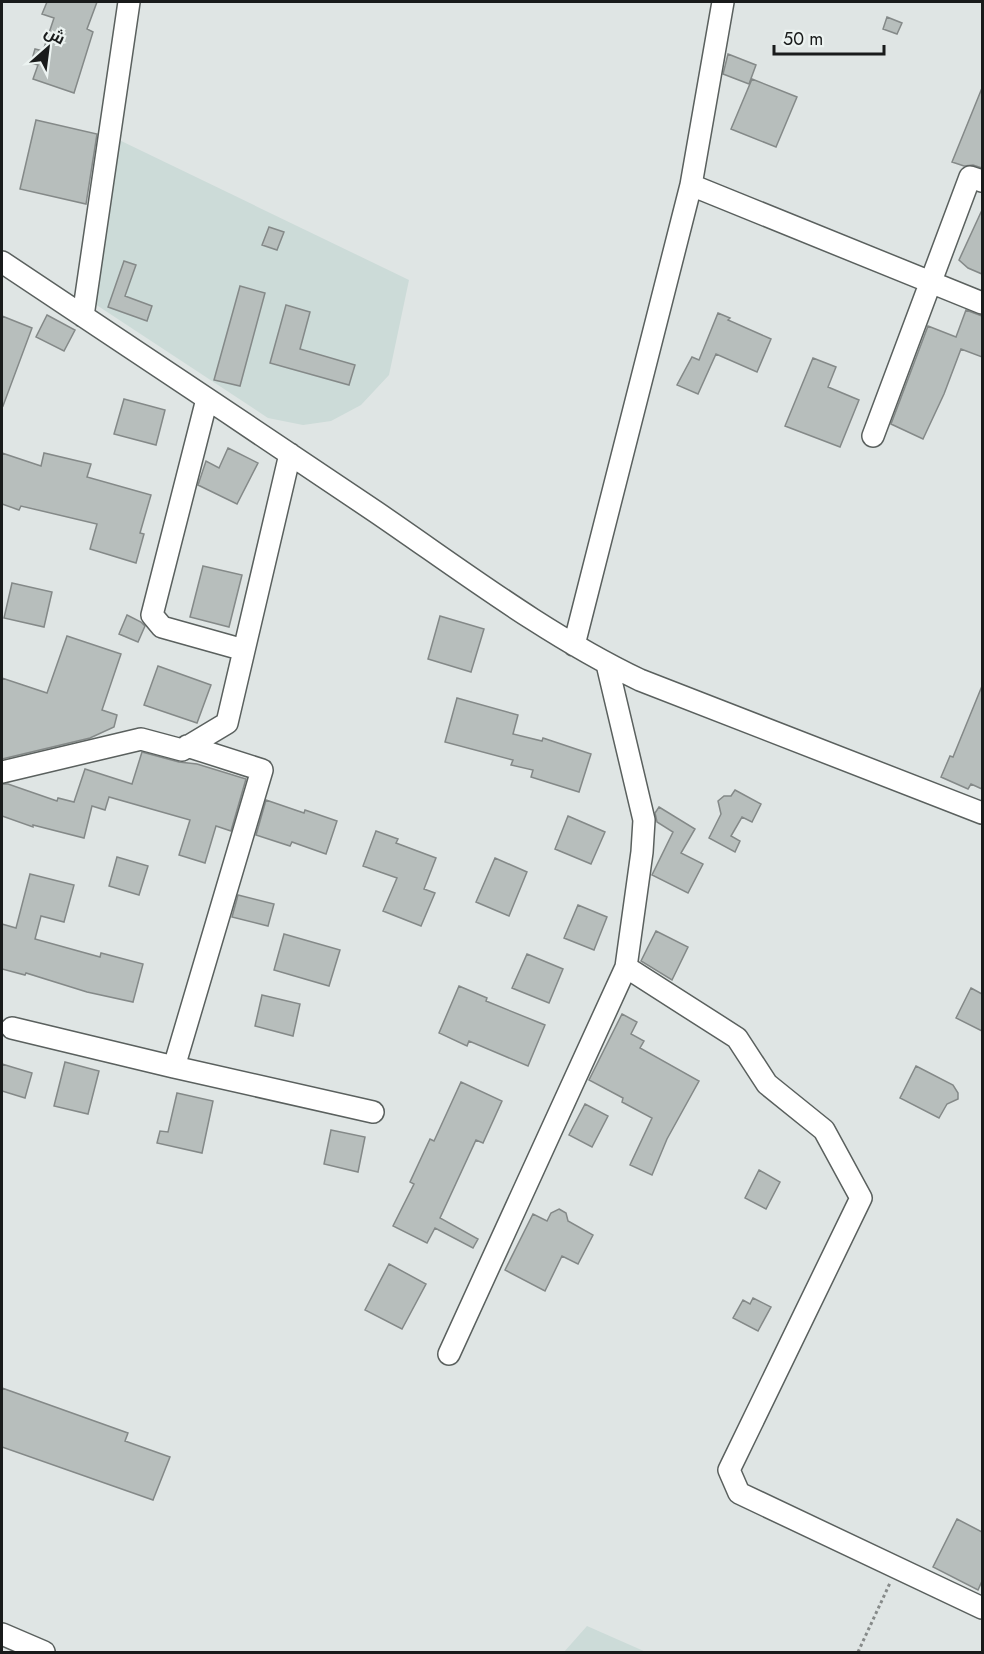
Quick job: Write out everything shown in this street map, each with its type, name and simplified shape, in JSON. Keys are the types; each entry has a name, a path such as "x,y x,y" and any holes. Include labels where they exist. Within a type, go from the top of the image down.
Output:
{"street":[{"path":"83,316 129,2"},
{"path":"574,645 691,185 723,2"},
{"path":"873,436 970,177 982,181"},
{"path":"691,185 982,303"},
{"path":"2,262 574,645 651,684 982,813"},
{"path":"207,399 152,615 162,627 244,651"},
{"path":"2,772 141,740 182,750 227,723 290,454"},
{"path":"449,1354 626,967 642,852 644,820 608,664"},
{"path":"174,1067 262,770 187,746"},
{"path":"626,967 737,1038 767,1084 824,1130 861,1198 729,1470 740,1492 982,1608"},
{"path":"12,1028 373,1112"},
{"path":"2,1634 44,1653"}],"path":[{"path":"858,1653 897,1568"}],"shaded area":[{"path":"115,138 409,280 389,375 361,405 331,421 303,425 268,418 95,304"},
{"path":"587,1626 646,1652 564,1652"}],"building":[{"path":"47,2 97,2 87,29 93,32 74,93 33,79 38,65 31,63 35,49 43,51 54,18 42,14"},
{"path":"887,17 902,23 897,34 883,29"},
{"path":"728,54 756,65 749,84 723,74"},
{"path":"752,79 797,97 776,147 731,129"},
{"path":"982,88 982,168 973,165 964,166 952,162"},
{"path":"36,120 97,134 86,204 20,189"},
{"path":"982,210 982,274 968,268 959,260"},
{"path":"269,227 284,232 277,250 262,245"},
{"path":"124,261 136,265 125,296 152,306 147,321 108,307"},
{"path":"240,286 265,293 240,386 214,380"},
{"path":"286,305 310,312 300,349 355,365 349,385 270,363"},
{"path":"966,310 982,316 982,357 961,349 944,394 923,439 891,424 928,326 956,337"},
{"path":"718,313 730,318 728,320 771,339 757,372 716,354 698,394 677,385 692,357 699,360"},
{"path":"47,315 75,330 64,351 36,337"},
{"path":"2,316 32,328 3,406 2,405"},
{"path":"813,358 836,367 828,387 859,400 840,447 785,426"},
{"path":"124,399 165,410 156,445 114,434"},
{"path":"228,448 258,463 237,504 198,485 206,461 219,468"},
{"path":"2,453 41,466 44,453 91,464 87,477 151,495 140,533 144,534 136,563 90,549 97,524 21,506 19,510 2,504"},
{"path":"203,566 242,575 229,627 190,617"},
{"path":"12,583 52,592 44,627 4,618"},
{"path":"127,615 145,626 138,642 119,634"},
{"path":"440,616 484,629 471,672 428,659"},
{"path":"67,636 121,654 102,710 117,715 114,727 90,738 2,759 2,678 47,693"},
{"path":"158,666 211,685 197,723 144,705"},
{"path":"982,686 982,789 971,784 968,789 941,777 950,756 953,757"},
{"path":"457,698 518,715 513,734 542,741 543,738 591,754 579,792 531,777 533,770 511,765 513,760 445,742"},
{"path":"142,752 179,762 197,764 246,779 231,831 216,826 205,863 179,855 190,820 109,797 105,810 92,806 84,838 33,825 33,827 2,816 2,784 57,801 58,798 74,802 85,769 132,784"},
{"path":"735,790 761,804 752,822 742,817 731,836 740,841 735,852 709,838 721,814 718,801 724,796 731,796"},
{"path":"266,800 337,821 326,854 292,842 290,846 256,835"},
{"path":"659,807 695,829 681,853 703,864 688,893 652,875 673,832 657,822 655,813"},
{"path":"568,816 605,832 591,864 555,849"},
{"path":"376,831 398,839 396,843 436,858 424,889 435,893 421,926 383,911 397,878 363,866"},
{"path":"117,857 148,866 139,895 109,886"},
{"path":"495,858 527,872 509,916 476,902"},
{"path":"30,874 74,885 64,922 41,916 35,939 100,957 101,953 143,964 133,1002 87,992 26,973 25,975 2,969 2,924 16,928"},
{"path":"238,895 274,904 268,926 232,917"},
{"path":"578,905 607,917 594,950 564,938"},
{"path":"656,931 688,947 672,980 641,961"},
{"path":"284,934 340,950 329,986 274,970"},
{"path":"527,954 563,969 549,1003 512,988"},
{"path":"459,986 487,998 486,1001 545,1025 528,1066 469,1041 467,1046 439,1033"},
{"path":"971,988 982,994 982,1031 956,1018"},
{"path":"262,995 300,1004 293,1036 255,1026"},
{"path":"622,1014 637,1022 631,1034 644,1041 640,1048 699,1081 667,1139 652,1175 630,1165 652,1118 622,1102 623,1098 589,1080"},
{"path":"65,1062 99,1071 88,1114 54,1106"},
{"path":"2,1064 32,1073 25,1098 2,1091"},
{"path":"916,1066 953,1085 958,1093 958,1099 947,1104 939,1118 900,1098"},
{"path":"461,1082 502,1101 483,1143 476,1140 440,1218 478,1239 473,1248 435,1228 427,1243 393,1226 414,1184 410,1182 430,1139 434,1141"},
{"path":"177,1093 213,1101 202,1153 157,1143 160,1131 168,1132"},
{"path":"585,1104 608,1116 592,1147 569,1135"},
{"path":"331,1130 365,1137 358,1172 324,1164"},
{"path":"759,1170 780,1182 766,1209 745,1198"},
{"path":"559,1209 566,1213 568,1221 593,1235 578,1264 562,1256 545,1291 505,1270 533,1214 547,1221 551,1213"},
{"path":"389,1264 426,1284 402,1329 365,1310"},
{"path":"753,1298 771,1307 758,1331 733,1318 743,1300 750,1304"},
{"path":"2,1388 128,1433 125,1441 170,1457 153,1500 2,1447"},
{"path":"957,1519 982,1532 982,1581 978,1590 933,1567"}]}
